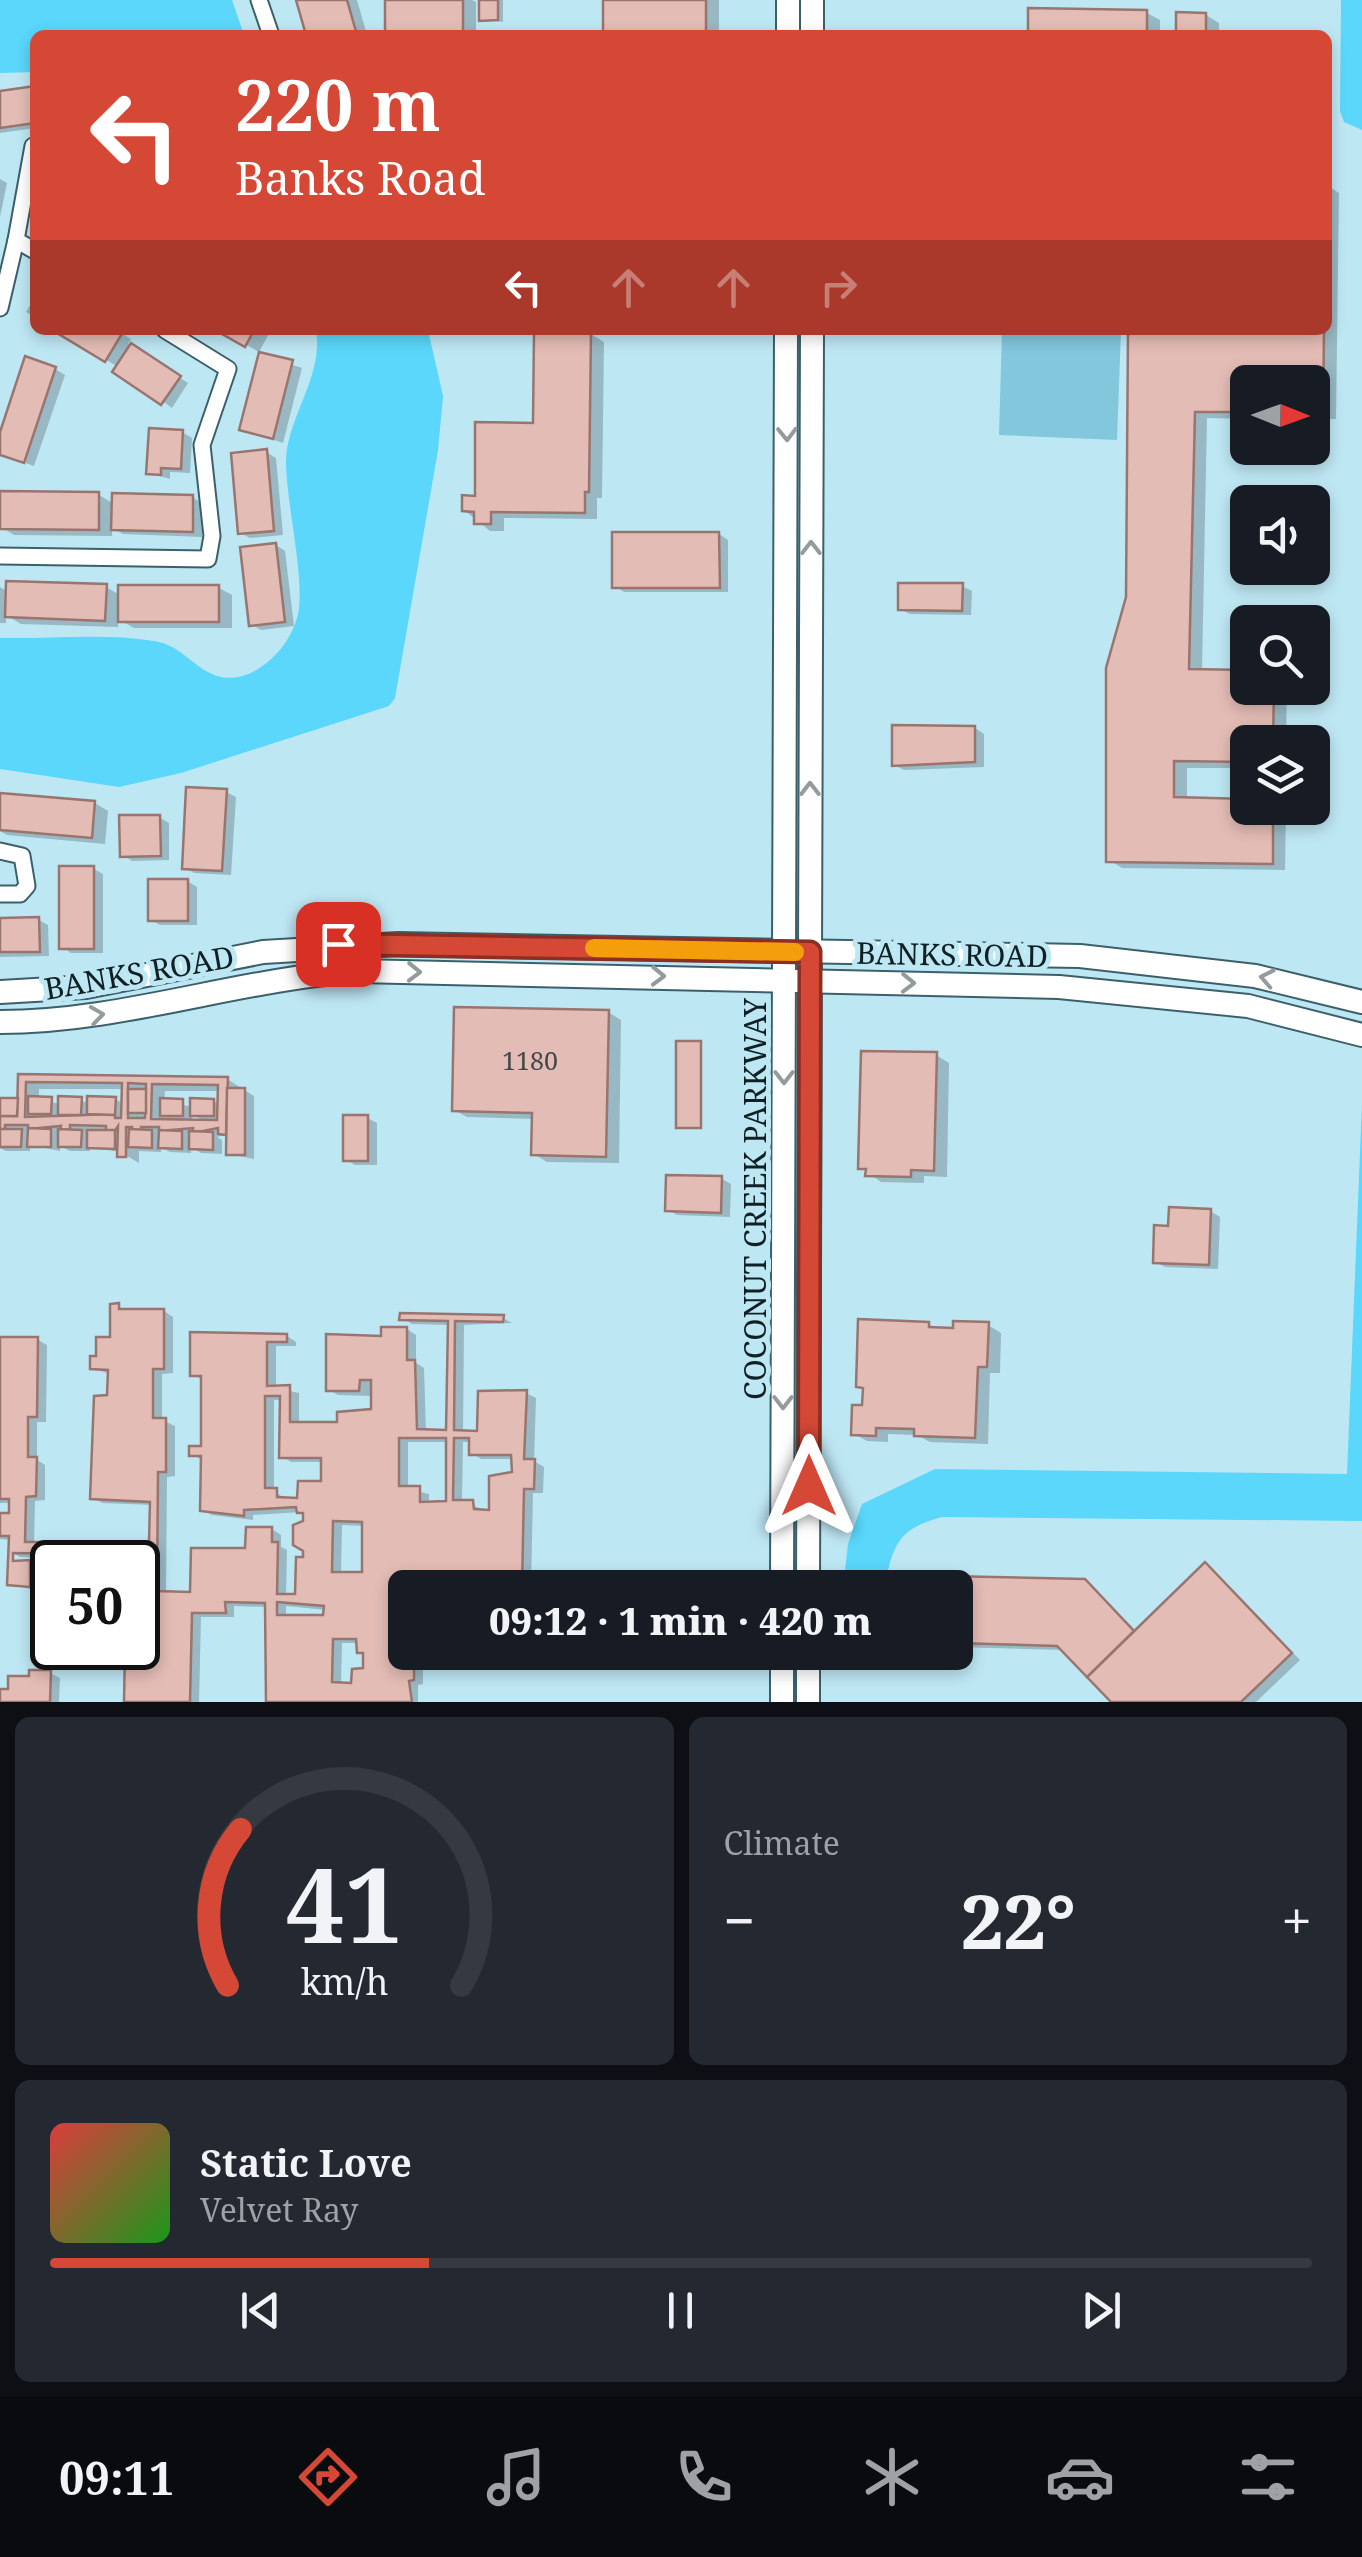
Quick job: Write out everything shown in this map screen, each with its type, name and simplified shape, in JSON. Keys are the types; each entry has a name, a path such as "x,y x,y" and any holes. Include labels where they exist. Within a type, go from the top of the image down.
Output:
{"street":[{"path":"259,0 269,30"},
{"path":"788,0 788,30"},
{"path":"812,0 812,30"},
{"path":"0,308 30,163"},
{"path":"16,240 30,249"},
{"path":"0,556 208,559 212,536 202,445 228,368 173,335"},
{"name":"COCONUT CREEK PARKWAY","path":"782,1570 786,335"},
{"name":"COCONUT CREEK PARKWAY","path":"808,1570 812,335"},
{"path":"0,851 22,856 27,878 20,894 0,894"},
{"name":"BANKS ROAD","path":"0,992 86,987 263,952 338,944 1138,960 1256,976 1362,1002"},
{"name":"BANKS ROAD","path":"0,1022 82,1018 255,982 344,972 784,979 1092,990 1248,1006 1362,1035"},
{"path":"782,1670 782,1702"},
{"path":"808,1670 808,1702"}],"shaded area":[{"path":"0,0 232,0 242,30 30,30 30,72 0,73"},
{"path":"1341,0 1362,0 1362,130 1344,122 1340,111"},
{"path":"316,335 429,335 443,396 438,450 395,698 389,706 181,773 119,787 0,769 0,638 154,641 221,677 252,672 278,652 295,623 300,593 286,463 288,446 317,347"},
{"path":"1002,335 1121,335 1117,440 999,435"},
{"path":"1362,1103 1362,1521 942,1517 907,1533 895,1549 889,1570 845,1570 848,1544 862,1504 935,1469 1347,1474"}],"building":[{"path":"296,0 347,0 356,30 305,30"},
{"path":"385,0 463,0 463,30 385,30"},
{"path":"479,0 498,0 498,20 479,21"},
{"path":"603,0 706,0 706,30 603,30"},
{"path":"1028,8 1147,10 1147,30 1028,30"},
{"path":"1176,12 1206,13 1206,30 1176,30"},
{"path":"30,87 30,124 0,128 0,91"},
{"path":"60,335 121,335 105,362"},
{"path":"224,335 251,335 245,347"},
{"path":"534,335 591,335 589,492 585,492 585,513 491,512 491,524 474,524 474,512 462,511 462,495 475,496 475,422 533,423"},
{"path":"1128,335 1324,335 1324,365 1230,365 1230,412 1195,412 1189,669 1230,670 1230,705 1274,705 1273,725 1230,725 1230,762 1174,761 1174,797 1230,799 1230,825 1273,825 1273,864 1106,862 1106,668 1126,597"},
{"path":"131,343 181,376 161,405 112,372"},
{"path":"259,352 293,360 273,439 239,430"},
{"path":"25,356 56,367 24,463 0,455 0,432"},
{"path":"149,428 183,430 181,469 161,468 161,475 146,474"},
{"path":"267,449 274,531 238,534 231,453"},
{"path":"0,491 99,492 99,530 0,529"},
{"path":"112,493 193,495 193,532 111,530"},
{"path":"612,532 719,532 720,588 612,588"},
{"path":"276,543 285,622 249,626 240,547"},
{"path":"6,581 107,584 105,621 5,617"},
{"path":"898,583 963,583 962,611 898,610"},
{"path":"118,585 219,585 219,622 118,622"},
{"path":"892,725 975,726 975,762 892,766"},
{"path":"186,787 227,789 222,871 182,869"},
{"path":"0,793 95,801 92,838 0,830"},
{"path":"119,815 160,815 161,856 120,857"},
{"path":"59,866 94,866 94,949 59,949"},
{"path":"148,879 188,879 188,921 148,921"},
{"path":"39,917 40,952 0,952 0,918"},
{"path":"454,1007 609,1010 606,1157 531,1155 532,1113 452,1111"},
{"path":"676,1041 701,1041 701,1128 676,1128"},
{"path":"861,1051 937,1052 934,1171 911,1170 911,1177 865,1176 866,1169 858,1169"},
{"path":"18,1074 228,1077 226,1135 218,1134 218,1128 193,1133 193,1128 159,1131 159,1127 141,1127 141,1131 132,1131 132,1127 126,1127 126,1157 117,1157 118,1126 114,1132 106,1132 106,1126 70,1125 70,1130 60,1130 61,1126 28,1129 28,1125 5,1125 5,1130 0,1130 0,1116 17,1116","holes":["26,1082 122,1083 121,1118 115,1118 115,1114 25,1117","128,1083 146,1084 145,1118 128,1118","152,1084 218,1085 217,1120 151,1119"]},
{"path":"227,1088 245,1088 245,1155 226,1155"},
{"path":"128,1089 146,1089 146,1113 128,1113"},
{"path":"28,1096 52,1097 51,1114 28,1114"},
{"path":"58,1096 82,1097 81,1115 58,1115"},
{"path":"87,1096 116,1097 115,1115 87,1114"},
{"path":"0,1098 18,1098 17,1116 0,1116"},
{"path":"160,1098 183,1099 183,1116 160,1116"},
{"path":"190,1098 214,1099 214,1116 190,1116"},
{"path":"343,1115 368,1115 368,1161 343,1161"},
{"path":"28,1128 51,1129 51,1147 27,1147"},
{"path":"0,1129 22,1129 21,1147 0,1147"},
{"path":"58,1129 82,1130 81,1147 58,1147"},
{"path":"129,1129 152,1130 152,1148 128,1147"},
{"path":"87,1130 115,1130 115,1149 87,1148"},
{"path":"159,1130 182,1131 182,1149 158,1148"},
{"path":"189,1131 213,1132 213,1150 189,1149"},
{"path":"666,1175 722,1176 721,1213 665,1211"},
{"path":"1169,1207 1211,1209 1209,1265 1153,1263 1154,1225 1168,1226"},
{"path":"119,1303 119,1309 164,1309 164,1369 153,1369 153,1418 166,1418 166,1472 158,1472 157,1540 149,1540 150,1502 90,1499 94,1396 107,1395 108,1370 90,1369 90,1356 96,1356 96,1337 110,1337 110,1304"},
{"path":"400,1313 504,1315 503,1322 455,1321 454,1430 477,1431 478,1391 527,1390 524,1459 535,1459 534,1489 524,1489 522,1570 388,1570 388,1670 414,1670 414,1680 409,1681 412,1702 266,1702 265,1603 225,1602 226,1613 192,1613 190,1702 124,1702 125,1670 160,1670 160,1591 190,1592 191,1548 245,1548 246,1527 272,1527 272,1542 278,1542 277,1594 295,1594 296,1557 303,1557 303,1551 293,1545 293,1525 303,1521 303,1513 297,1513 296,1507 244,1510 244,1516 200,1511 201,1456 189,1456 189,1446 201,1446 201,1376 190,1376 190,1332 287,1334 287,1342 267,1342 267,1386 290,1385 290,1422 337,1422 337,1412 371,1409 371,1380 360,1380 359,1391 326,1391 326,1334 381,1336 381,1327 407,1327 407,1360 415,1360 417,1429 446,1430 448,1321 399,1320","holes":["265,1396 280,1396 279,1458 321,1458 321,1481 298,1481 297,1498 277,1497 277,1488 265,1488","399,1438 446,1438 446,1501 420,1502 420,1486 399,1486","454,1438 469,1438 469,1455 511,1455 512,1472 489,1476 489,1510 474,1509 473,1500 453,1500","333,1521 362,1522 362,1572 332,1572","277,1602 324,1606 323,1615 277,1615","333,1639 356,1639 357,1653 363,1653 363,1668 352,1669 351,1683 332,1682"]},
{"path":"858,1319 929,1322 929,1327 953,1328 953,1321 989,1322 987,1367 978,1367 975,1438 914,1436 914,1429 876,1428 876,1436 851,1435 852,1405 862,1405 863,1388 856,1387"},
{"path":"0,1337 38,1337 37,1417 28,1417 28,1457 37,1457 36,1496 26,1497 25,1542 30,1542 30,1553 13,1553 13,1561 30,1560 30,1587 7,1585 9,1536 0,1536 0,1513 9,1513 9,1499 0,1499"},
{"path":"1205,1562 1292,1653 1241,1702 1111,1702 1087,1677"},
{"path":"973,1577 1085,1579 1134,1631 1087,1677 1057,1646 973,1644"},
{"path":"29,1670 51,1670 50,1702 0,1702 0,1689 8,1689 8,1676 29,1676"}],"slow traffic":[{"path":"594,948 795,952"}],"route":[{"path":"338,944 810,952 809,1486"}]}
